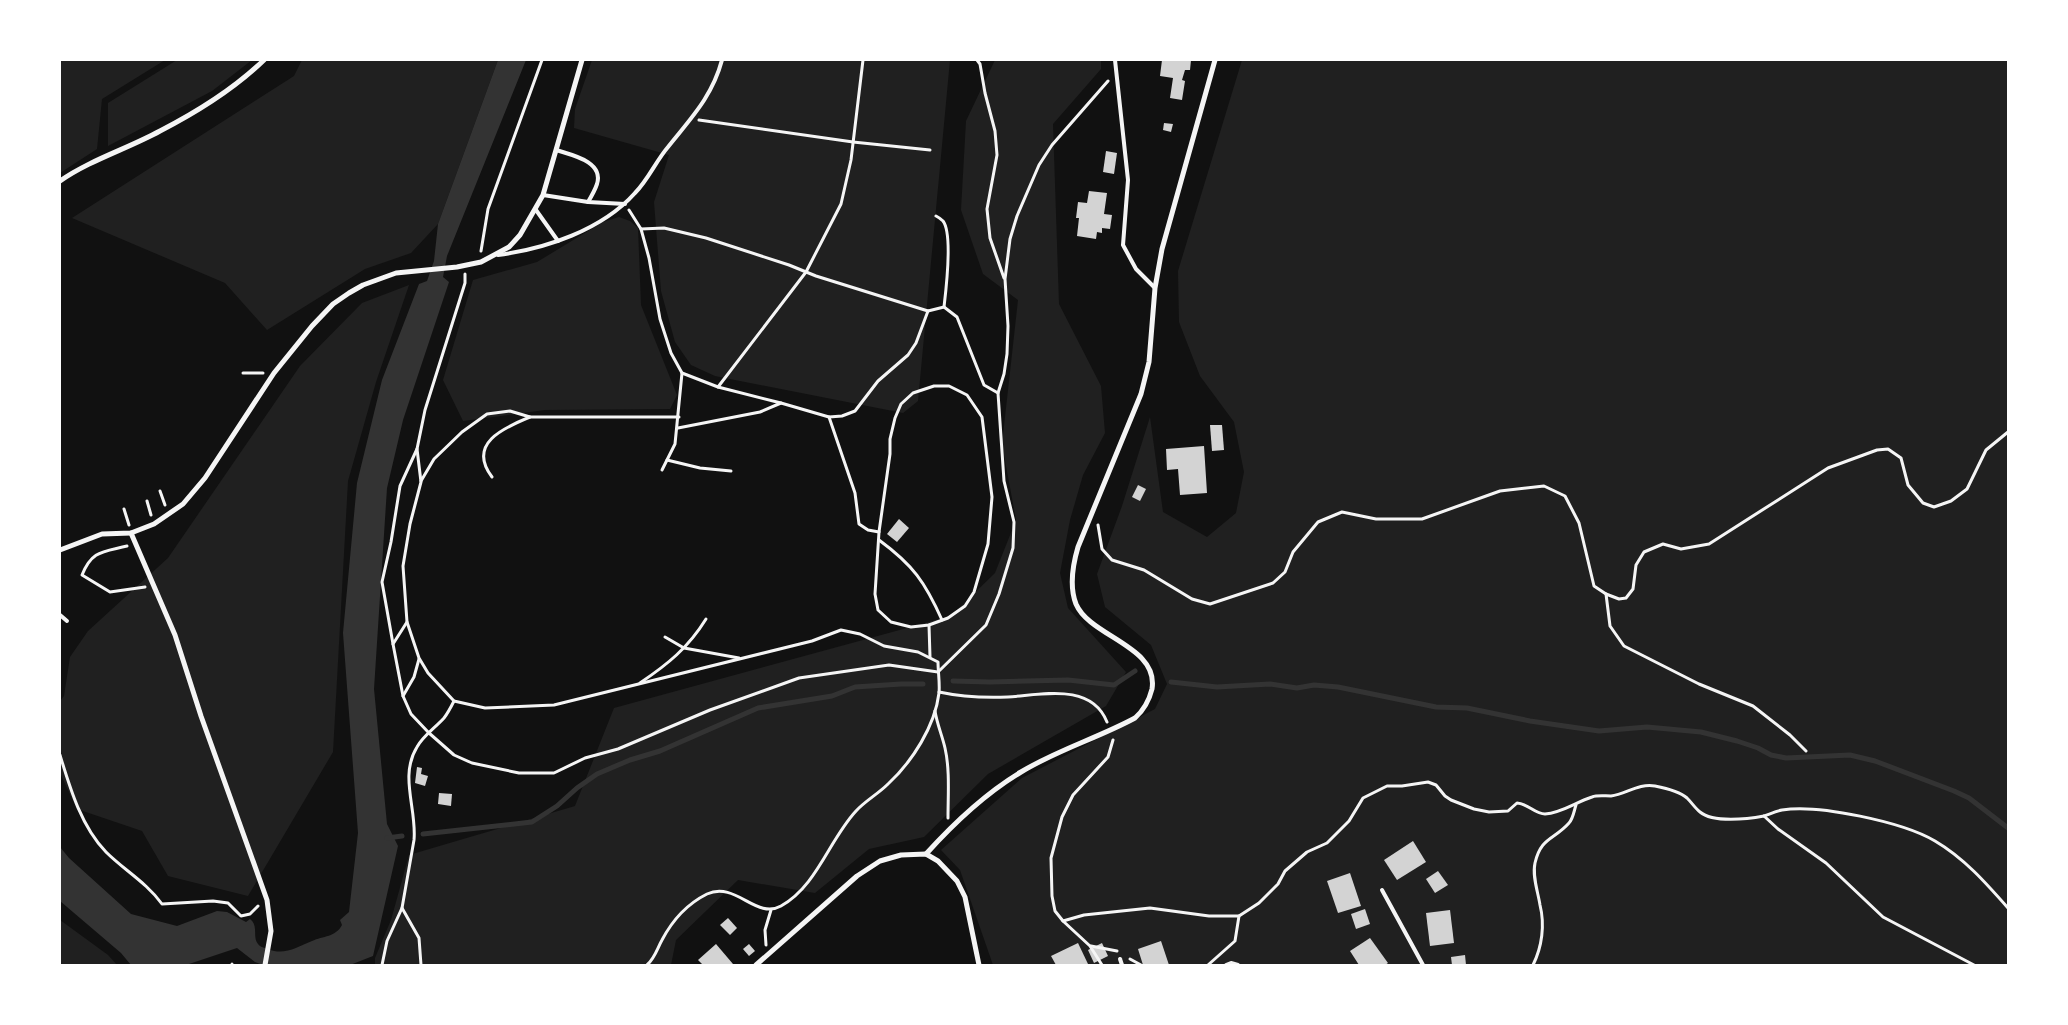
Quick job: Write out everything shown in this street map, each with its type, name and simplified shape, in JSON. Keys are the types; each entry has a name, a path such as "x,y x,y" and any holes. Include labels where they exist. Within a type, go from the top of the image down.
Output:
{"street":[{"path":"60,182 93,162 160,131 228,91 264,60"},
{"path":"60,550 102,534 131,533 154,524 172,513 195,491 274,373 312,326 333,304 348,293 363,285 396,273 464,266 481,262 509,247 520,235 543,195 582,60"},
{"path":"926,854 948,831 1002,784 1022,771 1110,731 1140,714 1148,701 1152,684 1148,669 1136,652 1088,619 1076,603 1072,584 1075,559 1141,394 1149,362 1155,288 1172,208 1215,60"},
{"path":"131,533 174,635 266,900 271,931 265,965"},
{"path":"756,965 870,866 891,857 926,854 948,869 958,881 965,897 979,965"}],"lane":[{"path":"496,255 525,251 558,241 604,219 625,204 700,108 715,81 722,60"},
{"path":"1115,60 1128,180 1123,245 1136,269 1155,288"},
{"path":"556,150 588,162 596,172 597,183 588,202"},
{"path":"543,195 588,202 625,204"},
{"path":"536,210 558,241"},
{"path":"60,615 67,621"},
{"path":"1382,890 1423,965"},
{"path":"1120,959 1122,965"},
{"path":"1226,965 1231,963 1238,965"}],"path":[{"path":"481,262 480,247 488,209 542,60"},
{"path":"718,387 806,272 841,204 848,181 863,60"},
{"path":"978,60 996,131 997,155 987,209 990,238 1004,279"},
{"path":"938,672 986,625 999,594 1013,548 1014,522 1004,481 998,393 1004,374 1008,326 1004,279 1010,239 1017,216 1039,165 1052,145 1115,72"},
{"path":"691,119 853,142 930,150"},
{"path":"625,204 641,229 649,258 665,338 682,373 675,444 662,470"},
{"path":"936,216 943,221 948,233 944,308"},
{"path":"641,229 664,228 706,238 928,312 944,308 957,317 984,385 998,393"},
{"path":"464,266 465,283 425,410 417,449 400,486 392,542 382,582 403,696 411,714 429,734 454,755 472,763 519,773 554,773 585,758 618,749 710,710 799,678 889,665 938,672"},
{"path":"682,373 718,387 828,417 842,416 855,412 878,381 908,355 916,343 928,312"},
{"path":"243,373 274,373"},
{"path":"934,386 949,386 967,395 982,417 992,497 988,544 974,592 965,606 942,620 929,625 911,627 891,622 878,610 875,594 878,540 890,454 890,439 895,418 901,404 913,393 934,386"},
{"path":"678,428 760,412 782,403"},
{"path":"647,965 653,959 674,920 690,905 707,894 713,892 740,896 763,909 771,910 782,906 802,889 856,810 893,780 924,737 935,710 939,692 938,662 918,652 884,646 860,634 841,630 812,642 554,705 484,708 454,701 428,673 419,658 407,622 403,566 410,524 421,482 434,460 462,432 487,414 510,411 530,417 679,417"},
{"path":"492,477 485,467 483,459 489,440 511,425 530,417"},
{"path":"828,417 855,493 859,524 868,530 879,532"},
{"path":"1095,509 1102,549 1112,560 1144,570 1192,599 1210,604 1272,583 1285,572 1292,552 1318,522 1342,512 1376,519 1422,519 1500,491 1544,486 1565,496 1579,523 1594,586 1606,594 1619,599 1626,598 1633,589 1636,565 1644,552 1662,544 1681,549 1709,544 1828,468 1877,450 1888,448 1901,458 1908,485 1923,504 1934,507 1951,501 1967,489 1986,450 2008,432"},
{"path":"417,449 421,482"},
{"path":"667,460 700,468 731,472"},
{"path":"124,509 131,533"},
{"path":"878,540 898,555 916,574 929,591 942,620"},
{"path":"135,544 97,552 85,567 82,575 96,586 110,592 122,589 155,587"},
{"path":"1606,594 1610,626 1624,646 1699,684 1753,706 1790,735 1806,751"},
{"path":"638,685 672,662 697,634 706,619"},
{"path":"393,644 407,622"},
{"path":"929,625 930,657"},
{"path":"665,637 684,648 741,658"},
{"path":"403,696 414,677 419,658"},
{"path":"939,692 967,697 1066,693 1083,698 1094,704 1103,713 1113,739 1108,757 1073,795 1056,835 1051,858 1052,896 1055,911 1090,946 1102,965"},
{"path":"382,965 387,941 402,908 415,830 409,782 411,760 417,746 445,717 454,701"},
{"path":"935,710 937,727 945,748 948,768 948,831"},
{"path":"60,755 72,793 92,834 106,852 154,892 162,904 213,901 228,903 241,916 250,914 259,904 266,900"},
{"path":"1063,921 1084,915 1150,908 1209,916 1239,916 1259,904 1278,884 1284,871 1307,852 1327,843 1349,821 1363,798 1386,786 1402,786 1428,782 1436,785 1451,800 1474,809 1489,812 1508,811 1517,803 1522,803 1545,814 1576,806 1594,796 1612,796 1633,788 1653,785 1672,790 1686,797 1701,814 1711,818 1741,820 1764,816 1782,810 1823,810 1888,823 1934,840 1972,868 2008,908"},
{"path":"1534,965 1540,951 1542,938 1541,908 1534,865 1540,846 1570,822 1576,806"},
{"path":"1764,816 1778,829 1826,863 1883,917 1974,965"},
{"path":"402,908 419,938 422,965"},
{"path":"767,955 765,930 771,910"},
{"path":"1208,965 1235,941 1239,916"}],"shaded area":[{"path":"60,60 165,60 102,99 97,149 60,173"},
{"path":"177,60 252,60 212,91 108,146 108,103"},
{"path":"302,60 498,60 438,224 411,253 365,269 267,330 225,283 72,218 294,76"},
{"path":"498,60 526,60 447,256 443,277 449,282 403,420 387,488 374,689 387,824 398,846 373,956 350,965 263,965 255,962 237,948 186,965 131,965 121,953 60,901 60,847 69,858 131,914 177,926 217,911 227,912 246,922 250,919 255,928 255,938 258,944 274,951 290,950 333,934 342,925 340,920 349,912 358,833 343,633 357,483 382,380 419,284 427,281 434,261 438,224"},
{"path":"592,60 950,60 918,401 903,413 715,376 691,365 675,342 661,291 654,202 669,155 574,128 575,109"},
{"path":"995,60 1101,60 1101,69 1053,124 1059,304 1101,386 1105,433 1083,475 1070,520 1060,573 1068,608 1126,672 1106,706 988,774 924,837 869,849 815,893 738,880 676,940 671,965 375,965 375,958 391,920 409,855 575,806 614,708 951,616 995,573 1016,520 1002,444 1018,300 983,274 961,210 966,121"},
{"path":"1242,60 2008,60 2008,965 993,965 960,870 941,850 1022,778 1155,709 1167,684 1151,645 1105,607 1097,574 1122,506 1150,417 1163,512 1207,537 1236,513 1244,472 1234,422 1200,376 1179,322 1178,271"},
{"path":"619,217 630,221 638,228 641,305 677,395 670,409 545,410 463,421 443,380 473,280 537,262 603,222"},
{"path":"409,285 376,382 348,481 333,752 248,896 168,876 142,831 77,809 60,773 60,701 64,696 70,657 88,631 168,558 300,366 362,303"},
{"path":"60,920 108,955 117,965 60,965"}],"building":[{"path":"1162,60 1191,60 1190,70 1185,70 1182,80 1185,81 1182,100 1170,98 1173,78 1160,76"},
{"path":"1164,123 1173,124 1171,132 1163,130"},
{"path":"1106,151 1117,153 1114,174 1103,172"},
{"path":"1089,191 1107,193 1104,214 1112,215 1110,229 1102,228 1102,233 1097,232 1096,239 1077,236 1079,218 1076,218 1078,202 1087,203"},
{"path":"1210,425 1222,425 1224,450 1212,451"},
{"path":"1204,446 1207,493 1180,495 1178,469 1167,470 1166,449"},
{"path":"1138,485 1146,489 1140,501 1132,497"},
{"path":"899,519 909,528 897,542 887,534"},
{"path":"417,767 422,768 421,774 428,776 425,786 415,783"},
{"path":"439,793 452,794 451,806 438,804"},
{"path":"1413,841 1426,862 1397,880 1384,860"},
{"path":"1438,871 1448,885 1435,893 1426,879"},
{"path":"1350,873 1361,906 1338,913 1327,881"},
{"path":"1365,909 1370,924 1356,929 1351,914"},
{"path":"1450,910 1454,943 1430,946 1426,913"},
{"path":"728,918 737,928 730,935 720,925"},
{"path":"1370,938 1388,963 1385,965 1359,965 1350,951"},
{"path":"1161,941 1169,965 1143,965 1138,949"},
{"path":"1078,943 1088,964 1056,965 1051,956"},
{"path":"1102,943 1108,956 1094,963 1088,950"},
{"path":"716,944 732,965 703,965 698,960"},
{"path":"749,944 755,951 749,956 743,949"},
{"path":"1465,955 1466,965 1452,965 1451,957"}],"waterway":[{"path":"953,681 1068,680 1114,685 1135,671"},
{"path":"1171,682 1217,687 1270,684 1297,688 1314,685 1338,687 1436,707 1467,708 1530,721 1599,731 1647,727 1701,732 1737,741 1758,748 1771,755 1786,758 1850,755 1875,761 1954,791 1969,798 2008,828"},
{"path":"423,834 532,822 557,806 577,788 597,774 630,760 660,751 758,708 832,696 855,687 923,684"},
{"path":"387,838 402,836"}]}
